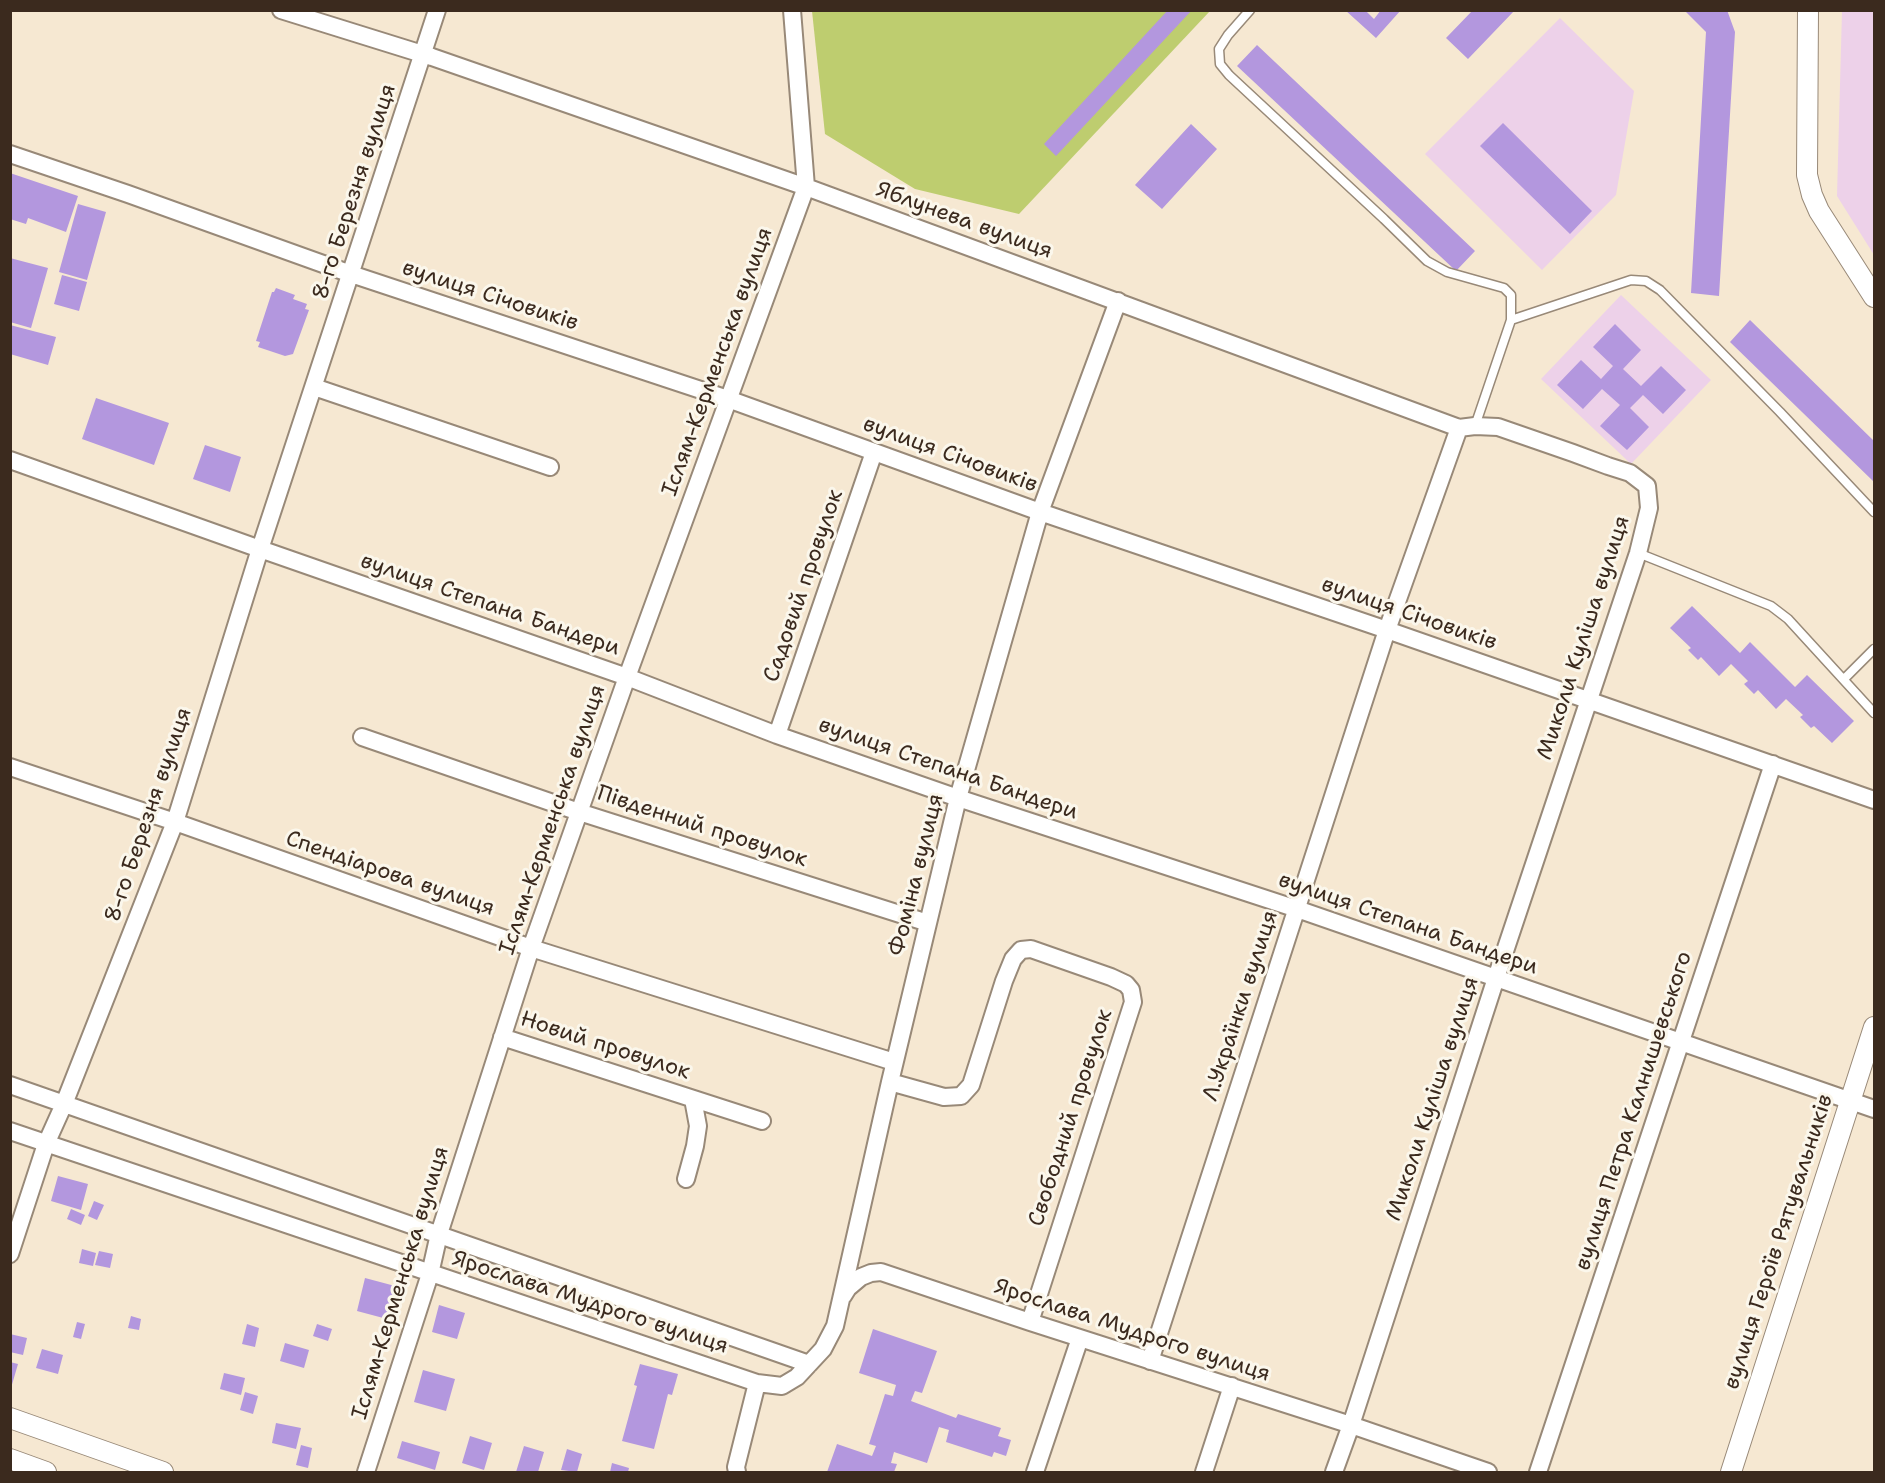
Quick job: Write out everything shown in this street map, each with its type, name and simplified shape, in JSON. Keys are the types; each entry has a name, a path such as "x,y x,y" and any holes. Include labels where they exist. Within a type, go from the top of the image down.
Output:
{"street":[{"name":"Яблунева вулиця","path":"281,10 424,54 806,187 1467,427 1498,427 1630,473"},
{"name":"8-го Березня вулиця","path":"10,1254 46,1144 64,1104 175,822 260,549 437,10"},
{"name":"Іслям-Керменська вулиця","path":"366,1473 430,1274 439,1234 531,948 627,677 806,187 792,10"},
{"path":"1808,10 1807,175 1819,211 1875,297"},
{"name":"вулиця Січовиків","path":"10,154 351,274 728,399 1040,512 1588,699 1875,800"},
{"name":"Фоміна вулиця","path":"842,1297 894,1062 958,798 1040,512 1118,301"},
{"path":"314,387 550,467"},
{"name":"Л.Українки вулиця","path":"1150,1361 1387,630 1467,427"},
{"name":"Садовий провулок","path":"777,735 874,452"},
{"name":"вулиця Степана Бандери","path":"10,460 627,677 777,735 958,798 1297,909 1875,1109"},
{"name":"Миколи Куліша вулиця","path":"1334,1473 1352,1425 1496,978 1638,554 1649,508 1647,486 1630,473"},
{"name":"Південний провулок","path":"362,737 579,812 928,923"},
{"name":"вулиця Петра Калнишевського","path":"1538,1473 1773,764"},
{"name":"Спендіарова вулиця","path":"10,767 175,822 531,948 894,1062"},
{"name":"Свободний провулок","path":"890,1082 944,1097 962,1096 971,1085 1013,958 1021,950 1031,949 1111,977 1126,984 1131,990 1132,1002 1029,1322"},
{"name":"вулиця Героїв Рятувальників","path":"1731,1473 1875,1027"},
{"name":"Новий провулок","path":"502,1037 762,1121"},
{"name":"Ярослава Мудрого вулиця","path":"10,1085 809,1364"},
{"name":"Новий провулок","path":"686,1179 698,1126 693,1099"},
{"name":"Ярослава Мудрого вулиця","path":"10,1131 757,1383 782,1386 797,1377 824,1349 835,1326 842,1297 848,1288 861,1277 881,1272 1029,1322 1352,1425 1488,1473"},
{"path":"1035,1473 1080,1338"},
{"path":"737,1473 736,1467 757,1383"},
{"path":"1204,1473 1232,1386"},
{"path":"10,1418 163,1473"},
{"path":"10,1460 46,1473"}],"lane":[{"path":"1251,10 1228,35 1219,49 1220,64 1229,75 1427,261 1447,272 1504,288 1511,295 1511,320 1467,427"},
{"path":"1511,320 1631,280 1646,281 1668,298 1875,512"},
{"path":"1638,554 1771,606 1788,619 1875,713"},
{"path":"1844,679 1875,648"}],"shaded area":[{"path":"1842,11 1874,11 1874,255 1837,196"},
{"path":"1560,18 1634,91 1616,195 1542,270 1425,154"},
{"path":"1621,295 1711,380 1631,464 1541,379"}],"green space":[{"path":"812,11 1210,11 1019,214 915,189 825,134"}],"building":[{"path":"1168,10 1192,10 1056,156 1044,144"},
{"path":"1345,10 1365,10 1374,19 1381,10 1401,10 1376,38"},
{"path":"1473,10 1515,10 1468,59 1446,38"},
{"path":"1684,10 1727,10 1735,32 1719,296 1691,293 1706,32"},
{"path":"1257,45 1475,251 1456,271 1237,66"},
{"path":"1503,123 1592,211 1570,234 1480,146"},
{"path":"1191,124 1217,149 1162,209 1135,185"},
{"path":"10,173 78,196 66,232 28,218 26,224 10,219 12,213 10,212"},
{"path":"78,204 106,212 87,280 59,272"},
{"path":"10,258 48,268 31,328 10,322"},
{"path":"62,275 87,282 79,311 54,304"},
{"path":"276,288 295,295 293,299 307,304 305,309 309,310 293,354 285,356 258,347 260,342 256,341 272,292"},
{"path":"1750,320 1874,441 1874,482 1730,342"},
{"path":"1615,324 1641,350 1623,369 1641,386 1661,366 1686,390 1663,414 1643,395 1630,408 1649,427 1627,450 1600,426 1620,405 1602,389 1583,409 1557,385 1581,360 1601,379 1613,366 1593,347"},
{"path":"10,325 56,337 48,365 10,354"},
{"path":"96,398 169,423 154,465 82,439"},
{"path":"205,445 241,457 230,492 193,479"},
{"path":"1692,606 1740,653 1750,642 1795,687 1807,675 1854,721 1832,743 1814,726 1811,728 1800,717 1803,715 1786,699 1776,709 1758,690 1754,694 1744,684 1748,681 1731,664 1719,676 1701,657 1698,660 1688,650 1691,648 1670,628"},
{"path":"58,1176 88,1184 81,1210 51,1201"},
{"path":"94,1201 104,1205 97,1220 88,1216"},
{"path":"71,1209 85,1215 81,1225 67,1219"},
{"path":"82,1249 96,1253 93,1266 79,1263"},
{"path":"99,1251 113,1254 110,1268 95,1265"},
{"path":"365,1278 395,1286 387,1319 357,1311"},
{"path":"439,1305 465,1313 457,1339 432,1332"},
{"path":"131,1316 141,1319 139,1330 128,1328"},
{"path":"77,1322 85,1324 81,1339 73,1337"},
{"path":"247,1324 259,1328 255,1347 242,1344"},
{"path":"317,1324 332,1329 328,1341 313,1336"},
{"path":"873,1329 937,1351 922,1393 915,1391 911,1401 956,1418 958,1414 1001,1428 998,1436 1011,1440 1006,1456 994,1452 992,1457 946,1442 949,1430 939,1427 927,1463 894,1452 891,1463 897,1464 894,1472 827,1472 837,1444 872,1456 876,1446 869,1444 885,1394 893,1396 896,1385 859,1373"},
{"path":"10,1334 27,1338 23,1355 10,1352"},
{"path":"285,1343 309,1350 304,1368 280,1361"},
{"path":"42,1349 63,1355 58,1374 36,1368"},
{"path":"10,1362 18,1364 11,1388 10,1388"},
{"path":"640,1364 678,1374 672,1395 668,1394 654,1449 622,1441 637,1386 634,1385"},
{"path":"423,1370 455,1379 446,1411 414,1402"},
{"path":"224,1373 245,1378 241,1395 220,1389"},
{"path":"245,1392 258,1396 253,1414 240,1410"},
{"path":"276,1423 301,1428 296,1449 272,1443"},
{"path":"470,1436 492,1443 484,1470 462,1463"},
{"path":"402,1441 440,1452 435,1470 397,1458"},
{"path":"301,1445 312,1448 308,1468 296,1465"},
{"path":"524,1446 544,1452 538,1472 516,1472"},
{"path":"567,1449 582,1454 577,1472 561,1470"},
{"path":"612,1463 629,1468 628,1472 610,1472"}]}
